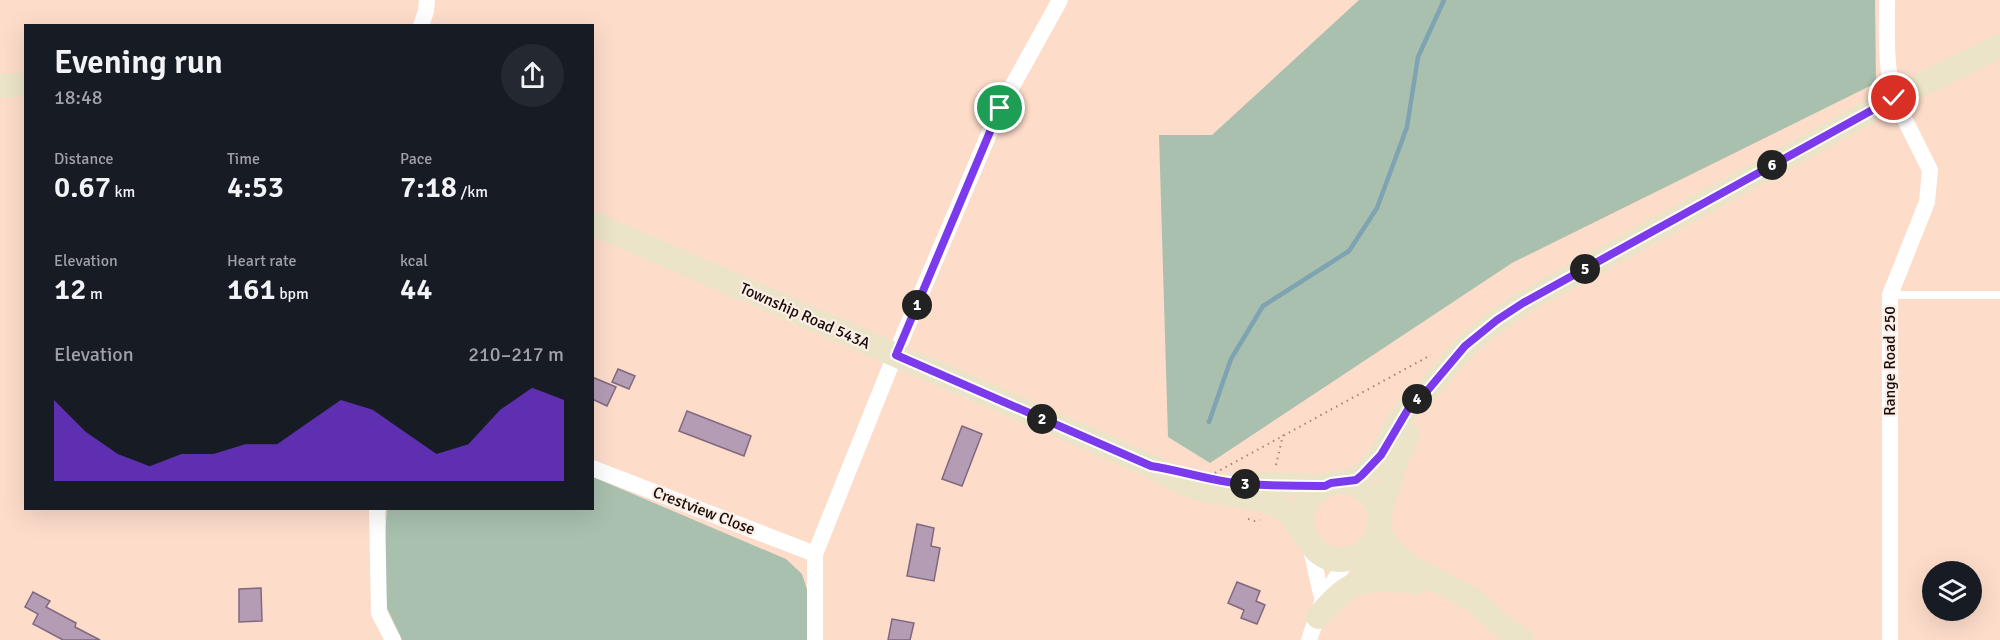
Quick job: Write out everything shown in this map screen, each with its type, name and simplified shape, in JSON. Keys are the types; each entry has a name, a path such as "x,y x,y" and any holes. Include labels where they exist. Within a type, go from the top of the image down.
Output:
{"main road":[{"path":"1306,538 1301,519 1310,496 1320,488 1356,480 1370,468 1381,455 1410,406 1427,391 1465,346 1497,320 1523,303 1894,98 2000,46"},
{"path":"0,86 24,84"},
{"name":"Township Road 543A","path":"594,224 1151,466 1189,486 1272,503 1292,516 1318,552 1329,558 1351,557 1414,582 1474,614 1497,622"},
{"path":"1351,557 1366,550 1374,540 1397,458 1421,409 1427,391"},
{"name":"Township Road 543A","path":"1151,466 1248,485 1356,485 1374,502 1387,546 1396,557 1472,599 1497,622 1522,640"},
{"path":"1321,608 1354,584 1388,580 1414,582"}],"street":[{"path":"422,24 427,0"},
{"path":"815,640 815,554 1000,108 1060,0"},
{"name":"Range Road 250","path":"1887,0 1886,60 1894,98 1930,170 1927,202 1890,295 1890,640"},
{"name":"Crestview Close","path":"594,469 815,554"},
{"path":"377,510 380,613 393,640"},
{"path":"1306,538 1313,555 1321,608"},
{"path":"1309,640 1321,608 1351,557"}],"lane":[{"path":"1890,295 2000,295"}],"path":[{"path":"1276,473 1283,435"}],"green space":[{"path":"1359,0 1875,0 1876,83 1512,263 1210,463 1168,437 1159,135 1212,135"},
{"path":"594,477 786,559 802,574 810,599 807,640 402,640 387,608 383,565 387,510 594,510"}],"building":[{"path":"618,369 635,376 629,389 612,382"},
{"path":"594,378 616,387 607,406 594,400"},
{"path":"687,411 751,436 744,456 679,431"},
{"path":"962,426 982,434 962,486 942,479"},
{"path":"917,524 934,528 931,546 940,548 934,581 907,576"},
{"path":"1237,582 1260,591 1256,601 1265,605 1257,624 1241,618 1244,610 1228,603"},
{"path":"261,588 262,621 239,622 239,589"},
{"path":"33,592 50,601 46,607 76,623 75,627 100,640 63,640 33,624 38,614 25,607"},
{"path":"892,619 914,623 910,640 888,640"}],"waterway":[{"path":"1209,422 1231,359 1263,306 1349,251 1377,208 1407,127 1418,57 1444,0"}],"route":[{"path":"1000,108 896,355 1151,466 1248,485 1325,486 1331,483 1356,480 1370,468 1381,455 1410,406 1427,391 1465,346 1497,320 1523,303 1894,98"}]}
